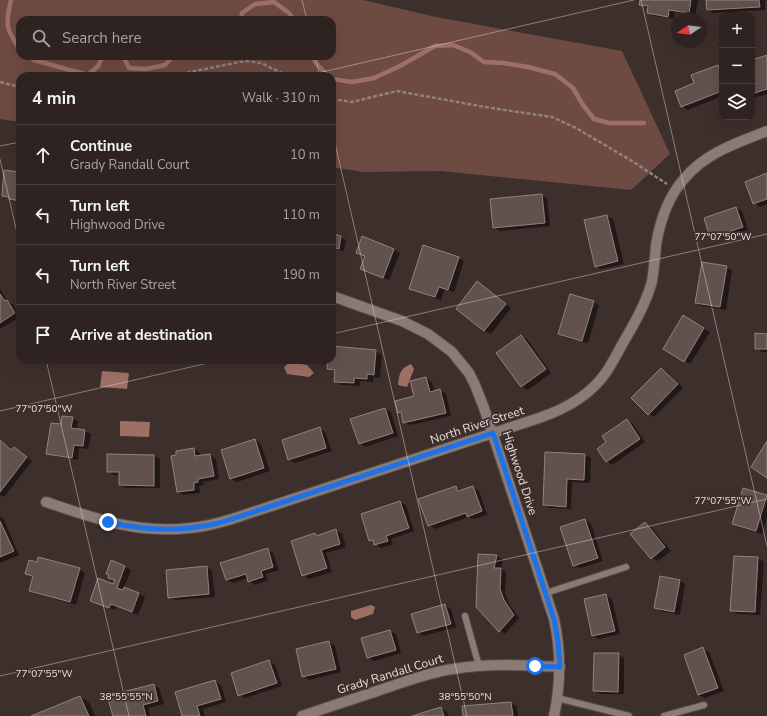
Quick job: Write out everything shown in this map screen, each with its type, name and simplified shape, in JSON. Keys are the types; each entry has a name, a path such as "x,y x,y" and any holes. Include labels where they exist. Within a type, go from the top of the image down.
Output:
{"street":[{"name":"North River Street","path":"46,502 96,519 137,528 167,530 203,526 232,519 550,414 568,406 577,401 600,380 647,298 652,281 658,233 665,210 676,189 692,170 709,157 767,131"},
{"name":"Highwood Drive","path":"336,297 402,321 428,334 452,352 469,373 493,433 546,593 556,631 560,667 559,689 554,716"},
{"name":"Grady Randall Court","path":"302,716 423,676 451,669 479,666 520,665 560,667"}],"lane":[{"path":"546,593 626,566"},
{"path":"465,616 479,666"},
{"path":"557,698 629,716"},
{"path":"664,716 704,705"}],"path":[{"path":"190,72 245,62 261,63 280,72"},
{"path":"0,82 16,86"},
{"path":"336,100 352,102 397,91 485,107 552,116 582,131 676,189"}],"shaded area":[{"path":"0,0 363,0 436,17 622,51 670,154 631,190 440,171 363,172 336,168 336,72 16,72 16,121 0,119"},
{"path":"288,364 307,365 314,373 309,377 287,374 284,367"},
{"path":"411,364 414,369 407,387 398,385 402,370"},
{"path":"102,371 129,373 127,389 100,387"},
{"path":"120,421 150,422 149,437 120,436"},
{"path":"371,605 375,607 373,614 355,620 351,617 351,611"}],"building":[{"path":"640,0 691,0 689,12 669,10 668,17 647,13 648,6 639,5"},
{"path":"706,0 759,0 760,7 707,10"},
{"path":"767,55 767,89 755,93 755,84 755,59"},
{"path":"718,65 719,92 681,107 675,91 694,83 691,75"},
{"path":"4,170 16,172 16,200 2,196"},
{"path":"767,173 767,199 753,204 745,182"},
{"path":"542,194 545,223 493,228 490,199"},
{"path":"736,207 743,227 710,238 704,218"},
{"path":"607,215 618,261 595,267 584,220"},
{"path":"336,235 341,236 339,249 336,248"},
{"path":"362,236 394,249 383,278 360,269 365,256 356,253"},
{"path":"423,245 459,257 448,290 439,287 435,297 409,289"},
{"path":"702,262 727,266 720,307 695,303"},
{"path":"477,281 506,304 484,331 456,309"},
{"path":"0,294 5,301 7,300 15,313 0,323"},
{"path":"570,294 594,301 582,341 558,334"},
{"path":"683,315 704,328 684,362 663,349"},
{"path":"755,333 767,334 767,349 755,349"},
{"path":"521,335 546,369 521,387 496,353"},
{"path":"336,346 376,350 374,375 367,374 367,379 354,378 354,383 334,382 335,370 327,369 328,364 336,364"},
{"path":"661,368 678,384 648,415 631,398"},
{"path":"426,377 430,392 440,389 446,413 403,423 401,412 398,413 395,401 414,396 410,381"},
{"path":"385,408 393,433 359,444 350,419"},
{"path":"62,416 73,417 71,428 85,430 83,446 74,445 72,458 46,454 51,423 61,424"},
{"path":"627,419 640,439 606,462 597,449 606,442 602,436"},
{"path":"320,427 326,448 288,460 282,440"},
{"path":"255,439 264,468 230,479 221,450"},
{"path":"0,440 11,450 14,447 27,457 0,492"},
{"path":"767,441 767,478 751,467"},
{"path":"194,448 195,456 210,454 214,476 198,479 198,482 194,483 194,490 177,492 171,456 176,455 176,451"},
{"path":"545,452 585,454 584,480 567,479 566,507 543,505"},
{"path":"107,454 154,455 154,486 119,485 119,472 107,472"},
{"path":"456,486 458,491 473,486 482,511 467,517 466,513 428,526 418,499"},
{"path":"743,488 767,495 756,531 732,524"},
{"path":"400,501 409,528 386,536 388,541 374,545 373,540 369,541 361,514"},
{"path":"585,519 598,558 573,566 560,527"},
{"path":"0,521 14,551 0,557"},
{"path":"645,522 665,547 651,559 630,534"},
{"path":"336,529 340,544 321,550 327,568 302,576 291,541 315,533 316,536"},
{"path":"268,548 273,567 261,571 263,577 248,582 246,574 226,580 220,563"},
{"path":"478,554 497,555 494,568 501,568 500,589 504,600 514,615 499,632 476,607"},
{"path":"734,556 758,557 755,612 730,611"},
{"path":"38,557 80,568 70,602 29,591 33,576 25,574 29,560 37,562"},
{"path":"111,560 125,566 117,588 123,590 124,587 139,593 132,612 111,604 109,608 90,601 98,578 113,584 115,580 108,578 109,575 106,574"},
{"path":"207,566 209,594 168,598 166,570"},
{"path":"660,576 680,580 674,612 654,608"},
{"path":"606,594 615,631 592,636 584,599"},
{"path":"445,604 451,624 417,633 411,614"},
{"path":"390,630 396,650 367,658 361,638"},
{"path":"329,641 336,669 302,677 296,649"},
{"path":"703,647 718,688 698,695 684,655"},
{"path":"594,653 619,653 618,692 593,691"},
{"path":"269,660 277,683 238,696 231,673"},
{"path":"215,680 221,699 197,706 200,716 182,716 175,692"},
{"path":"154,684 158,701 143,705 146,716 113,716 107,696"},
{"path":"80,696 89,716 31,716"},
{"path":"511,702 513,716 463,716 462,706"},
{"path":"441,707 444,716 412,716"}],"waterway":[{"path":"11,0 8,27 16,43"},
{"path":"242,16 242,13 255,4 274,2 291,16"},
{"path":"336,80 352,82 374,78 400,66 435,46 453,45 470,52 484,62 528,67 555,74 573,88 583,105 594,119 609,123 644,123"},
{"path":"34,60 77,72"},
{"path":"91,72 98,66 101,60"},
{"path":"125,60 129,68 146,69 165,65 169,60"},
{"path":"314,60 324,72"}],"route":[{"path":"108,522 137,528 167,530 191,528 217,523 493,433 554,619 560,667 535,666"}]}
